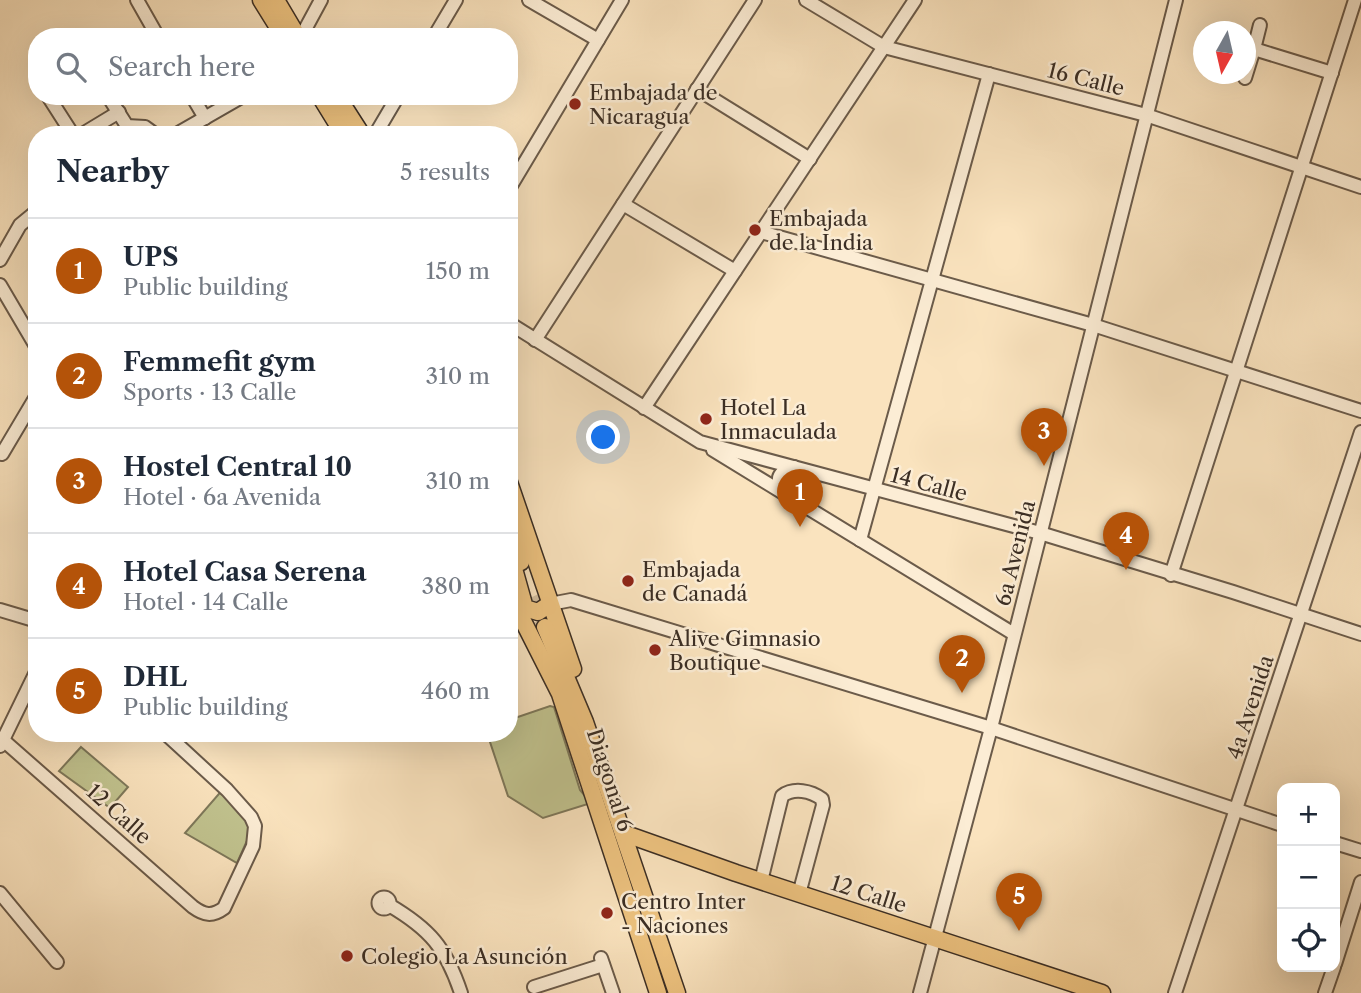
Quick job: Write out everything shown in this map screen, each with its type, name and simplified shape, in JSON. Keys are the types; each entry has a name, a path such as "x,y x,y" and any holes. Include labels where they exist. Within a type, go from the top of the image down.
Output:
{"main road":[{"path":"261,0 278,28"},
{"path":"276,0 294,28"},
{"path":"326,105 338,126"},
{"path":"343,105 356,126"},
{"path":"518,512 550,617"},
{"path":"518,548 532,597"},
{"path":"518,583 525,608 550,617"},
{"name":"Diagonal 6","path":"518,611 561,697 628,900 655,992"},
{"name":"Diagonal 6","path":"550,617 583,699 585,722 677,993"},
{"name":"12 Calle","path":"623,833 1102,993"},
{"path":"628,900 638,856 647,849 663,848"}],"street":[{"path":"137,0 153,28"},
{"path":"305,28 321,0"},
{"path":"439,28 456,0"},
{"path":"530,0 598,40"},
{"path":"518,174 622,0"},
{"path":"535,340 755,0"},
{"name":"16 Calle","path":"806,0 884,47 1146,115 1361,187"},
{"path":"644,408 915,0"},
{"name":"6a Avenida","path":"920,993 991,728 1176,0"},
{"path":"1171,575 1355,0"},
{"path":"1256,41 1260,25"},
{"path":"1256,50 1332,73"},
{"path":"860,540 989,74"},
{"path":"697,89 810,159"},
{"path":"54,105 67,126"},
{"path":"114,105 127,125 136,126"},
{"path":"197,105 205,118"},
{"path":"191,126 227,105"},
{"path":"380,126 393,105"},
{"path":"96,126 119,112"},
{"path":"623,204 735,271"},
{"path":"0,260 20,225 28,218"},
{"path":"761,232 1093,325 1361,411"},
{"path":"0,285 28,333"},
{"path":"518,329 700,442 738,459 785,494 1014,634"},
{"path":"2,454 28,410"},
{"name":"4a Avenida","path":"1175,993 1361,432"},
{"name":"14 Calle","path":"738,459 794,467 1040,533 1233,592 1361,635"},
{"path":"785,494 778,485 778,478 781,473 794,467"},
{"path":"550,617 559,606 571,600 991,728 1277,823"},
{"path":"0,610 28,618"},
{"path":"1,743 28,688"},
{"name":"12 Calle","path":"1,743 193,907 201,913 217,914 224,908 253,846 255,826 251,817 227,790 175,742"},
{"path":"761,881 782,796 797,790 816,794 822,799 823,805 799,894"},
{"path":"1340,845 1361,851"},
{"path":"1340,947 1361,882"},
{"path":"0,893 57,962"},
{"path":"389,905 413,919 439,943 461,993"},
{"path":"544,988 602,961 613,993"},
{"path":"1325,993 1332,972"}],"green space":[{"path":"554,707 580,790 591,803 543,818 508,796 490,742 518,742 518,717"},
{"path":"81,747 128,787 110,808 59,771"},
{"path":"224,788 250,817 250,834 237,863 185,833"}],"tunnel":[{"path":"532,597 543,621"}],"place":[{"name":"Embajada de Nicaragua","path":"575,104"},
{"name":"Embajada de la India","path":"755,230"},
{"name":"Hotel La Inmaculada","path":"706,419"},
{"name":"Hostel Central 10","path":"1044,466"},
{"name":"UPS","path":"800,527"},
{"name":"Hotel Casa Serena","path":"1126,570"},
{"name":"Embajada de Canadá","path":"628,581"},
{"name":"Alive Gimnasio Boutique","path":"655,650"},
{"name":"Femmefit gym","path":"962,693"},
{"name":"Centro Inter - Naciones","path":"607,913"},
{"name":"DHL","path":"1019,931"},
{"name":"Colegio La Asunción","path":"347,956"}]}
